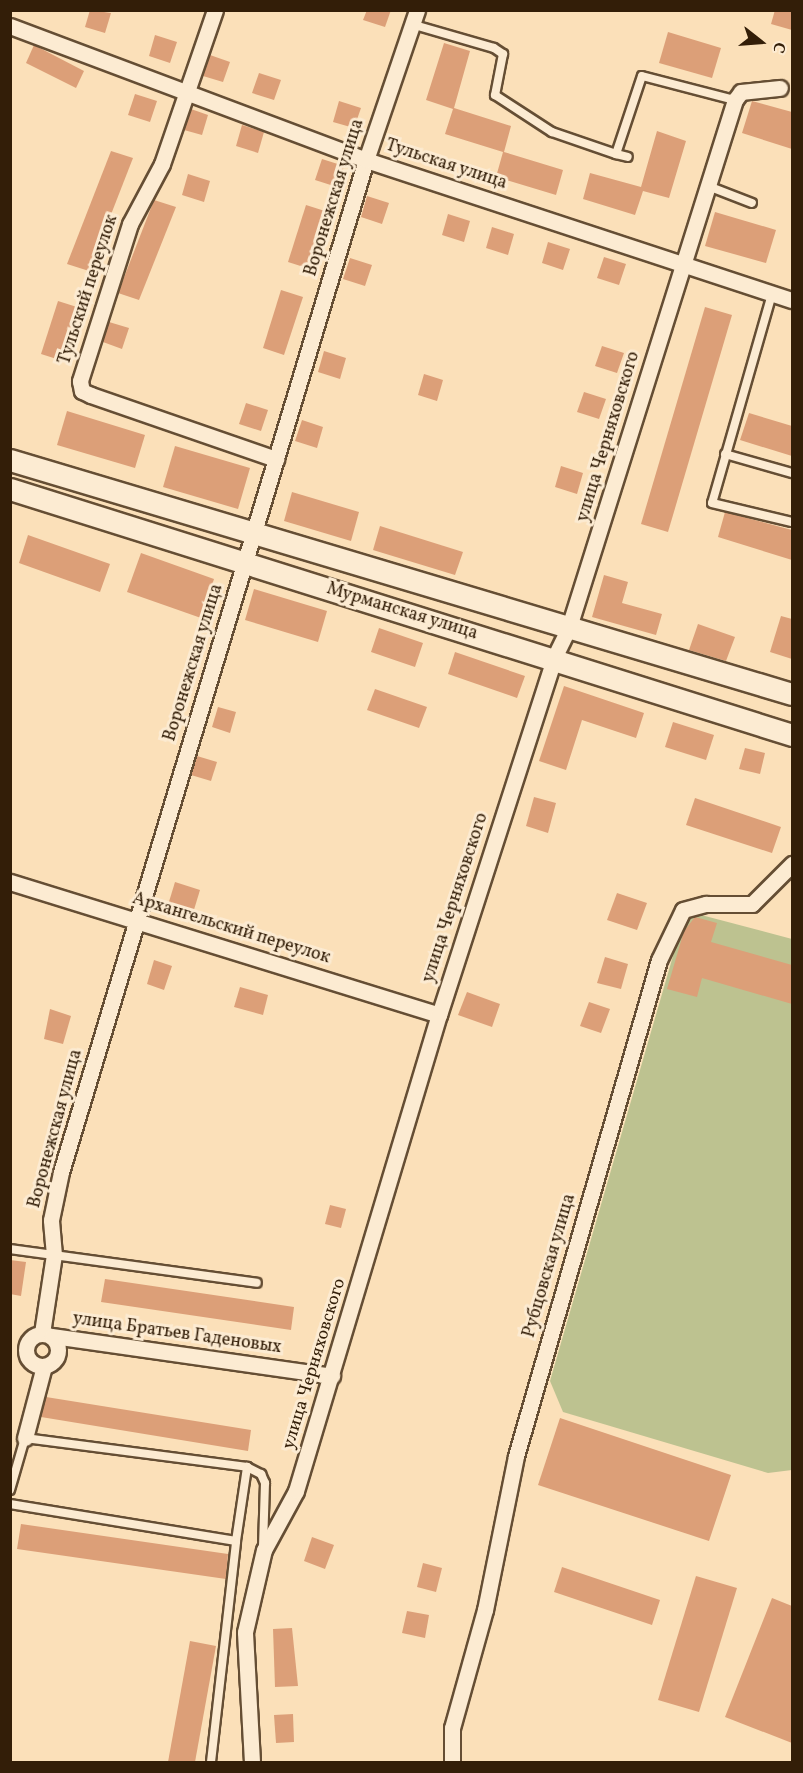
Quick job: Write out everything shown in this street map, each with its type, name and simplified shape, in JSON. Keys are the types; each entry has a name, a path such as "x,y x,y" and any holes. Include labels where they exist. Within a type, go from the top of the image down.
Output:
{"main road":[{"name":"Мурманская улица","path":"10,460 792,694"},
{"name":"Мурманская улица","path":"10,489 244,565 554,658 792,735"}],"street":[{"name":"Тульский переулок","path":"215,10 184,90 162,164 130,224 80,381 82,391 276,459"},
{"name":"Воронежская улица","path":"25,1438 44,1366 57,1357 47,1335 54,1255 51,1220 61,1172 366,160 414,17"},
{"name":"Тульская улица","path":"10,26 366,160 684,262 792,300"},
{"path":"735,100 741,92 784,84"},
{"name":"улица Черняховского","path":"252,1762 245,1632 264,1550 296,1491 439,1015 554,658 570,627 735,100"},
{"name":"Рубцовская улица","path":"452,1762 452,1728 485,1610 516,1456 659,960 684,910 706,904 752,904 792,864"},
{"name":"Архангельский переулок","path":"10,882 439,1015"},
{"name":"Воронежская улица","path":"44,1366 29,1359 26,1351 33,1336 47,1335"},
{"name":"улица Братьев Гаденовых","path":"47,1335 332,1376"}],"lane":[{"path":"414,17 494,48 503,54 495,95 552,132 628,157"},
{"path":"616,154 642,76 735,100"},
{"path":"708,186 752,203"},
{"path":"772,294 712,503 792,522"},
{"path":"725,454 792,473"},
{"path":"10,1249 257,1283"},
{"path":"25,1438 247,1467 265,1483 264,1550"},
{"name":"Воронежская улица","path":"10,1490 25,1438"},
{"path":"211,1762 236,1541 247,1467"},
{"path":"10,1504 236,1541"}],"green space":[{"path":"686,911 792,939 792,1470 768,1473 563,1412 550,1381"}],"building":[{"path":"90,10 111,13 105,33 85,27"},
{"path":"367,10 391,10 385,27 363,20"},
{"path":"775,10 792,10 792,30 771,24"},
{"path":"668,32 721,48 712,78 659,63"},
{"path":"155,35 177,42 170,63 149,56"},
{"path":"444,43 470,51 454,108 511,126 504,152 563,170 556,195 496,177 503,152 445,134 453,109 426,100"},
{"path":"34,45 84,71 76,88 26,63"},
{"path":"210,55 230,62 223,82 203,76"},
{"path":"259,73 281,80 274,100 252,93"},
{"path":"135,94 157,101 150,122 128,115"},
{"path":"339,101 361,108 354,128 333,122"},
{"path":"752,101 792,112 792,149 742,133"},
{"path":"191,109 208,115 202,135 184,130"},
{"path":"242,125 264,132 258,153 236,146"},
{"path":"657,131 686,141 669,198 643,191 635,215 583,199 590,173 641,187"},
{"path":"111,151 133,158 89,271 67,264"},
{"path":"322,159 344,166 337,187 315,180"},
{"path":"188,174 210,181 204,202 182,195"},
{"path":"367,196 389,203 382,224 361,217"},
{"path":"154,200 176,207 139,300 118,293"},
{"path":"306,205 328,212 310,269 288,262"},
{"path":"715,212 776,230 766,263 705,246"},
{"path":"448,214 470,221 464,242 442,235"},
{"path":"492,227 514,234 508,255 486,248"},
{"path":"548,242 570,249 563,270 542,263"},
{"path":"604,257 626,264 619,285 597,278"},
{"path":"350,258 372,265 365,286 343,279"},
{"path":"281,290 303,297 284,355 263,348"},
{"path":"58,301 80,308 63,361 41,354"},
{"path":"705,307 732,315 668,532 641,524"},
{"path":"109,322 129,328 122,349 103,342"},
{"path":"602,346 624,353 617,373 595,366"},
{"path":"324,351 346,358 340,379 318,372"},
{"path":"424,374 443,380 437,401 418,395"},
{"path":"584,392 606,399 599,419 577,412"},
{"path":"246,403 268,410 261,431 239,424"},
{"path":"67,411 145,435 135,468 57,445"},
{"path":"749,413 792,426 792,456 740,440"},
{"path":"302,420 323,427 317,448 295,441"},
{"path":"175,446 250,468 238,509 163,487"},
{"path":"561,466 583,473 577,494 555,487"},
{"path":"292,492 359,512 351,541 284,521"},
{"path":"725,512 792,530 792,560 718,537"},
{"path":"380,526 463,552 455,575 373,550"},
{"path":"28,535 110,564 100,592 19,563"},
{"path":"141,553 214,579 201,618 127,592"},
{"path":"604,575 628,582 622,603 662,614 656,635 592,617"},
{"path":"254,589 327,611 318,642 245,620"},
{"path":"781,616 792,619 792,659 770,652"},
{"path":"698,624 735,637 726,661 689,650"},
{"path":"379,628 423,643 415,667 371,652"},
{"path":"455,652 525,676 517,698 448,674"},
{"path":"564,686 644,713 636,738 582,720 566,770 539,761"},
{"path":"375,689 427,707 419,728 367,710"},
{"path":"218,707 236,712 230,733 212,727"},
{"path":"673,722 714,735 706,760 665,747"},
{"path":"745,748 765,753 760,774 739,769"},
{"path":"197,756 217,762 211,781 191,775"},
{"path":"534,797 556,803 548,833 526,826"},
{"path":"695,798 781,827 772,853 686,825"},
{"path":"175,882 200,890 193,913 168,905"},
{"path":"617,893 647,903 637,930 607,920"},
{"path":"695,917 717,923 711,942 792,965 792,1004 702,978 697,997 667,989 684,931"},
{"path":"605,957 628,964 621,989 597,983"},
{"path":"154,960 172,966 164,990 147,984"},
{"path":"240,987 268,995 263,1015 234,1007"},
{"path":"467,992 500,1004 492,1027 458,1015"},
{"path":"589,1002 610,1009 601,1033 580,1026"},
{"path":"50,1009 71,1016 63,1044 44,1039"},
{"path":"330,1205 346,1209 341,1228 325,1224"},
{"path":"10,1260 26,1262 21,1296 10,1294"},
{"path":"105,1279 294,1307 291,1330 101,1302"},
{"path":"46,1397 251,1430 248,1451 41,1417"},
{"path":"560,1418 731,1475 709,1541 538,1485"},
{"path":"21,1524 228,1554 226,1579 17,1549"},
{"path":"312,1537 334,1545 325,1569 304,1561"},
{"path":"423,1563 442,1568 436,1592 417,1587"},
{"path":"562,1567 660,1600 652,1625 554,1592"},
{"path":"696,1576 737,1588 699,1712 658,1700"},
{"path":"772,1598 792,1606 792,1743 725,1717"},
{"path":"407,1611 429,1615 425,1638 402,1633"},
{"path":"292,1628 298,1686 275,1687 273,1629"},
{"path":"190,1641 216,1646 195,1762 168,1762"},
{"path":"293,1714 294,1742 276,1743 274,1715"}]}
